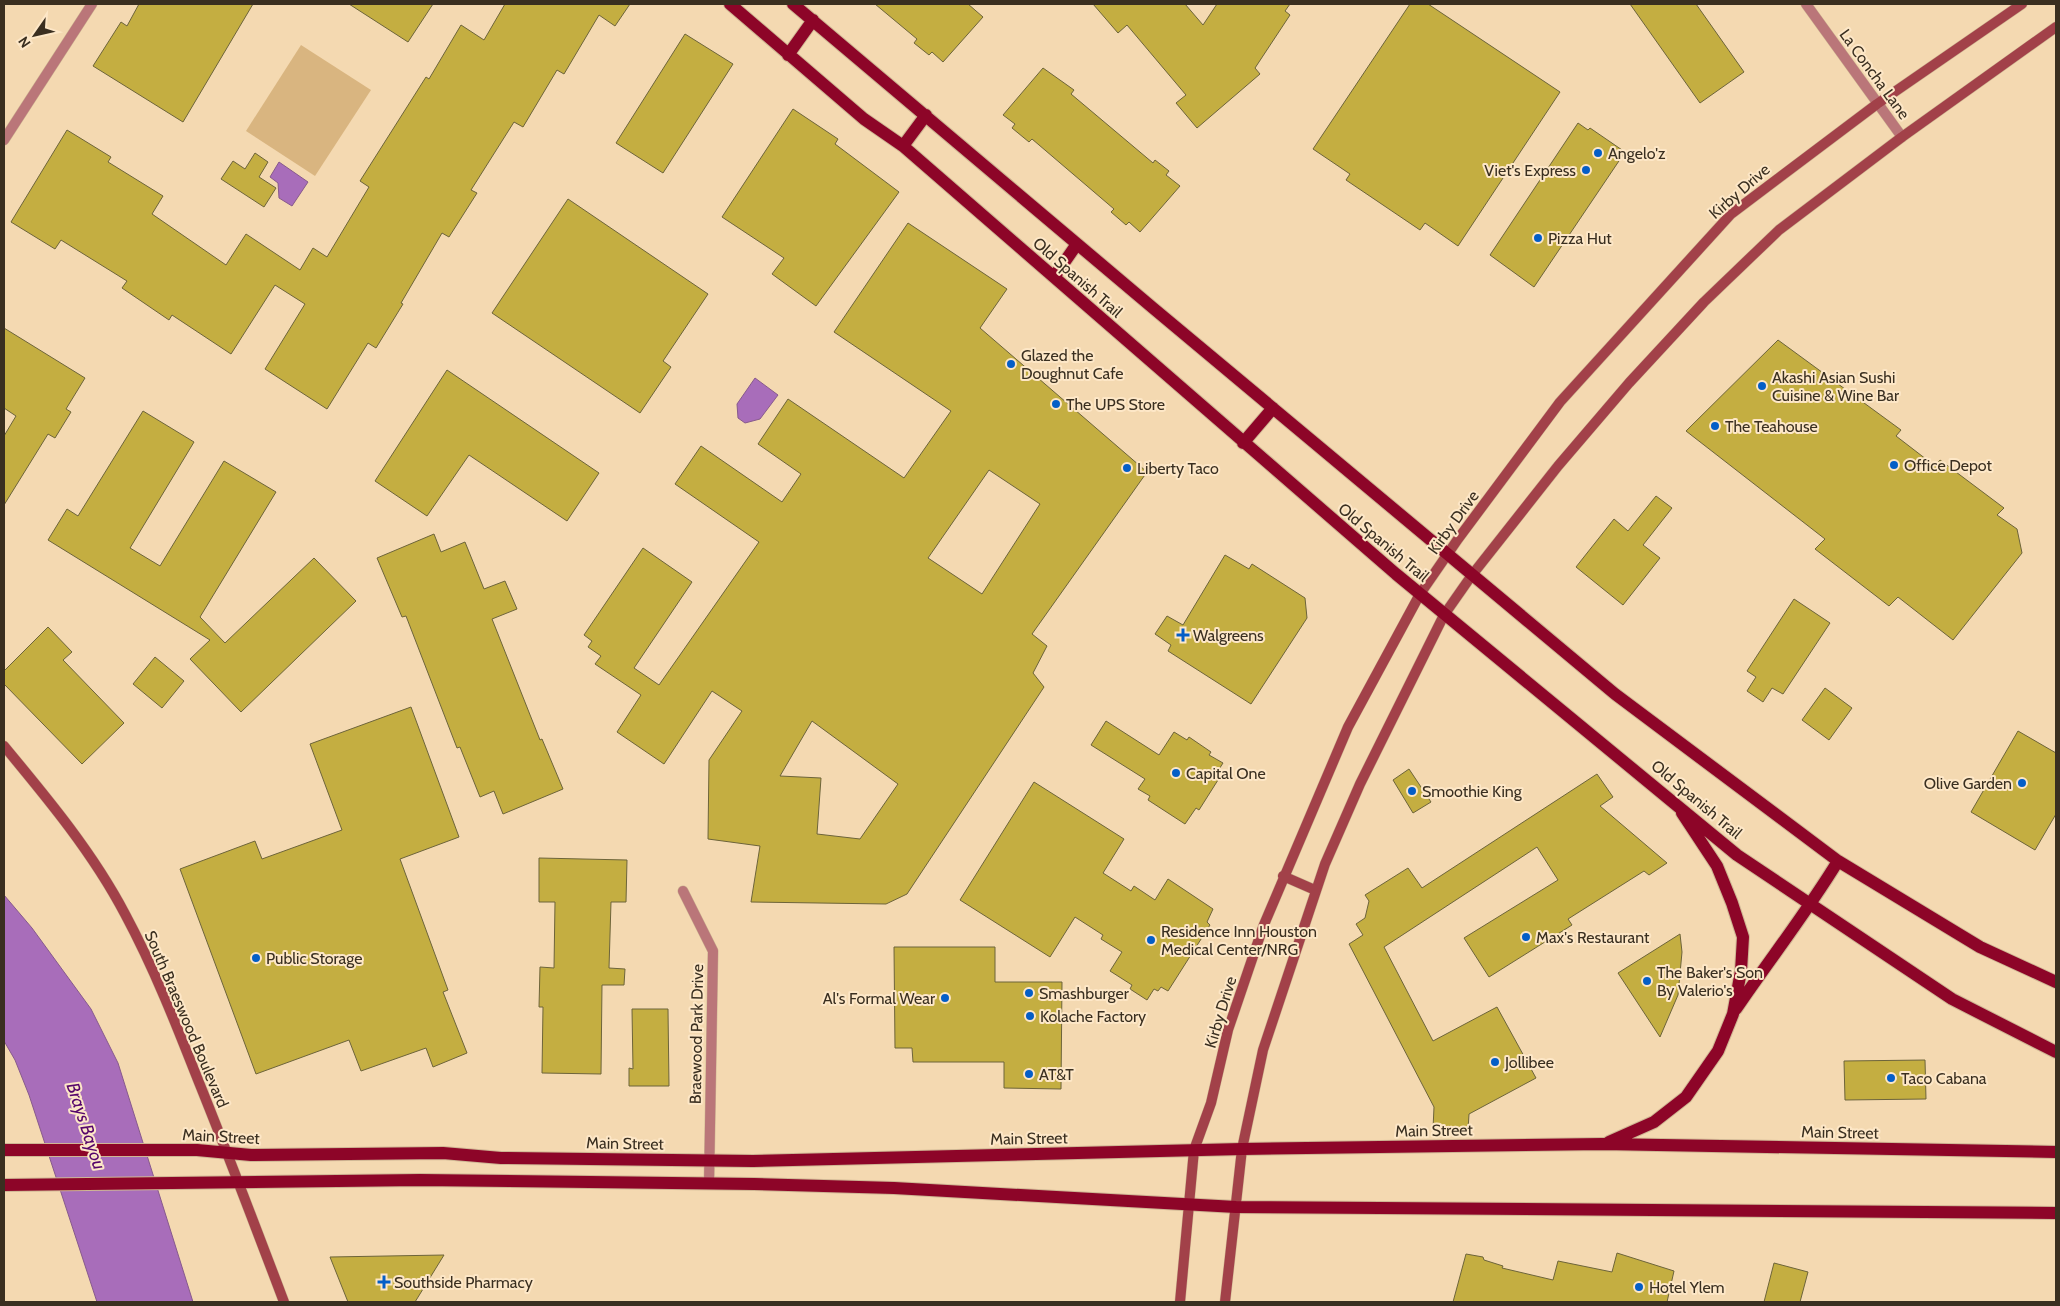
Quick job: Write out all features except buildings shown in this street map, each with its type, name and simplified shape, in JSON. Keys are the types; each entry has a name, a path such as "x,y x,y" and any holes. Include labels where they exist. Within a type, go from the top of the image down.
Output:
{"main road":[{"name":"Old Spanish Trail","path":"730,4 864,119 903,146 1054,276 1242,443 1444,615 1674,800 1737,854 1811,906 1952,999 2056,1052"},
{"name":"Old Spanish Trail","path":"794,4 1077,244 1615,694 1838,861 1980,947 2056,982"},
{"name":"Kirby Drive","path":"1180,1302 1194,1150 1210,1103 1228,1030 1262,927 1348,727 1420,594 1447,554 1560,402 1731,214 1877,104 2022,4"},
{"path":"788,55 813,20"},
{"path":"1225,1302 1242,1149 1263,1050 1324,864 1360,784 1444,615 1472,575 1558,466 1704,302 1779,230 1902,136 2056,27"},
{"path":"903,146 926,115"},
{"path":"1054,276 1077,244"},
{"path":"1242,443 1273,408"},
{"name":"South Braeswood Boulevard","path":"4,746 52,804 92,860 125,913 153,968 239,1182 284,1302"},
{"path":"1603,1144 1654,1122 1686,1097 1718,1051 1732,1014 1741,971 1742,937 1732,903 1717,866 1674,800"},
{"path":"1732,1014 1774,953 1811,906 1838,861"},
{"path":"1283,876 1316,890"},
{"name":"Main Street","path":"4,1150 197,1150 310,1156 443,1152 501,1158 709,1161 1242,1149 1603,1144 2056,1152"},
{"path":"4,1185 430,1180 894,1188 1236,1207 2056,1213"}],"street":[{"path":"4,140 92,4"},
{"name":"La Concha Lane","path":"1806,4 1902,136"},
{"name":"Braewood Park Drive","path":"683,891 713,951 709,1184"}],"shaded area":[{"path":"301,45 371,90 315,176 246,131"}],"water":[{"path":"279,162 308,182 292,206 279,198 278,183 270,177"},
{"path":"755,378 778,395 760,419 745,423 738,418 737,404"},
{"name":"Brays Bayou","path":"4,895 32,928 91,1009 118,1063 193,1302 97,1302 29,1095 15,1060 4,1041"}],"place":[{"name":"Angelo'z","path":"1598,153"},
{"name":"Viet's Express","path":"1586,170"},
{"name":"Pizza Hut","path":"1538,238"},
{"name":"Glazed the Doughnut Cafe","path":"1011,364"},
{"name":"Akashi Asian Sushi Cuisine & Wine Bar","path":"1762,386"},
{"name":"The UPS Store","path":"1056,404"},
{"name":"The Teahouse","path":"1715,426"},
{"name":"Office Depot","path":"1894,465"},
{"name":"Liberty Taco","path":"1127,468"},
{"name":"Walgreens","path":"1183,635"},
{"name":"Capital One","path":"1176,773"},
{"name":"Olive Garden","path":"2022,783"},
{"name":"Smoothie King","path":"1412,791"},
{"name":"Max's Restaurant","path":"1526,937"},
{"name":"Residence Inn Houston Medical Center/NRG","path":"1151,940"},
{"name":"Public Storage","path":"256,958"},
{"name":"The Baker's Son By Valerio's","path":"1647,981"},
{"name":"Smashburger","path":"1029,993"},
{"name":"Al's Formal Wear","path":"945,998"},
{"name":"Kolache Factory","path":"1030,1016"},
{"name":"Jollibee","path":"1495,1062"},
{"name":"AT&T","path":"1029,1074"},
{"name":"Taco Cabana","path":"1891,1078"},
{"name":"Southside Pharmacy","path":"384,1282"},
{"name":"Hotel Ylem","path":"1639,1287"}]}
